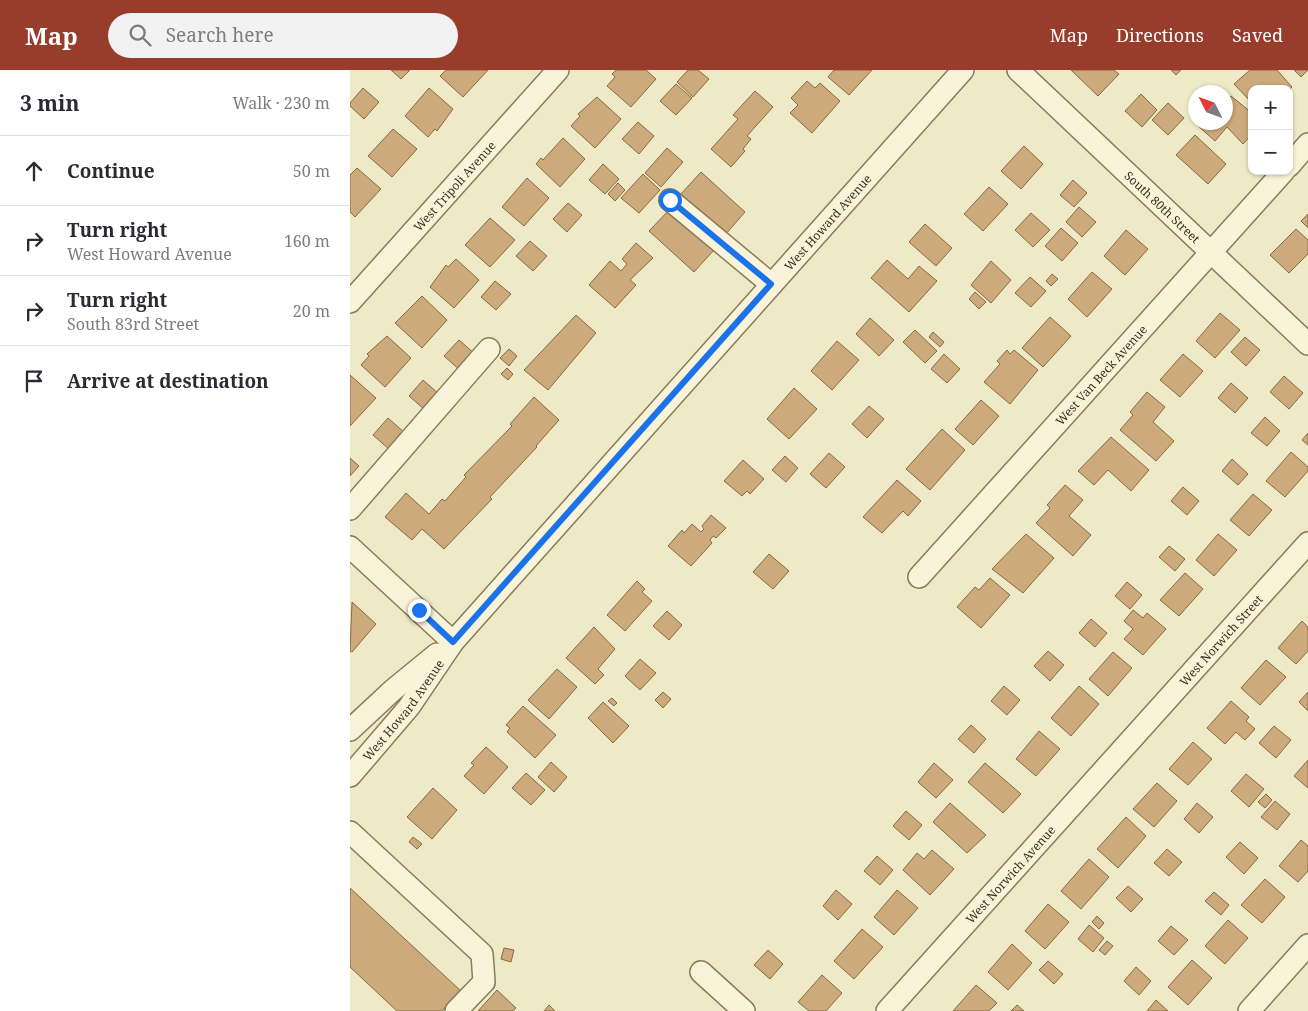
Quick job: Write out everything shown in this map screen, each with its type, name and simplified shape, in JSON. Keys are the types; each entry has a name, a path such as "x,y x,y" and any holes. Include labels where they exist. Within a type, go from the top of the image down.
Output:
{"street":[{"name":"West Tripoli Avenue","path":"350,302 558,70"},
{"name":"West Howard Avenue","path":"350,776 409,707 453,642 963,70"},
{"name":"South 80th Street","path":"1018,70 1308,344"},
{"path":"1293,161 1308,144"},
{"name":"West Van Beck Avenue","path":"919,577 1280,175"},
{"path":"670,200 771,284"},
{"path":"350,509 490,349"},
{"name":"West Norwich Street","path":"1133,738 1308,543"},
{"path":"350,547 453,642"},
{"name":"West Howard Avenue","path":"350,730 393,690 453,642"},
{"name":"West Norwich Avenue","path":"887,1011 1133,738"},
{"path":"350,832 482,954 484,982 456,1011"},
{"path":"1249,1011 1308,945"},
{"path":"701,972 744,1011"}],"building":[{"path":"391,70 410,70 401,79"},
{"path":"446,70 488,70 463,97 440,76"},
{"path":"616,70 646,70 656,79 631,107 607,86 615,77 612,74"},
{"path":"688,70 698,70 709,79 693,97 677,82"},
{"path":"834,70 872,70 849,95 828,77"},
{"path":"1071,70 1114,70 1119,74 1098,96"},
{"path":"1171,70 1181,70 1176,75"},
{"path":"1250,70 1277,70 1290,85 1248,85 1248,99 1234,84"},
{"path":"1294,70 1308,70 1301,77"},
{"path":"807,81 815,88 820,83 840,101 812,133 790,113 798,105 791,98"},
{"path":"676,84 692,98 676,115 660,101"},
{"path":"363,88 379,102 364,119 350,106 350,103"},
{"path":"429,88 453,109 437,131 435,129 428,137 405,116"},
{"path":"755,91 773,107 747,136 751,139 743,149 745,151 731,167 711,149 738,119 733,115"},
{"path":"1141,94 1157,110 1142,127 1125,111"},
{"path":"597,97 621,119 595,148 571,126 580,116 578,114"},
{"path":"1233,98 1248,110 1248,138 1243,144 1230,130 1233,130"},
{"path":"1168,103 1184,118 1168,135 1152,120"},
{"path":"638,122 654,136 639,154 622,139"},
{"path":"393,129 417,149 392,177 368,156"},
{"path":"1203,130 1224,130 1215,141"},
{"path":"1195,135 1226,164 1208,184 1176,155"},
{"path":"563,138 585,159 560,187 536,164 541,158 543,160"},
{"path":"1024,146 1043,164 1021,189 1001,171"},
{"path":"667,148 683,162 661,187 645,173"},
{"path":"603,164 619,179 605,194 589,180"},
{"path":"357,168 381,189 355,217 350,212 350,175"},
{"path":"701,172 745,212 725,235 680,195"},
{"path":"643,174 660,190 639,213 621,198"},
{"path":"527,178 549,198 524,226 502,207"},
{"path":"1073,180 1087,193 1074,207 1060,195"},
{"path":"618,183 625,190 615,201 608,194"},
{"path":"989,187 1008,204 983,231 964,214"},
{"path":"568,203 582,215 567,232 553,219"},
{"path":"1079,207 1096,222 1082,237 1066,222"},
{"path":"670,209 714,250 694,272 649,231"},
{"path":"1031,213 1050,230 1033,247 1015,230"},
{"path":"1308,214 1308,228 1301,221"},
{"path":"490,218 515,240 490,267 465,245"},
{"path":"925,224 952,248 936,266 909,242"},
{"path":"1061,228 1078,243 1062,261 1045,246"},
{"path":"1296,229 1308,240 1308,254 1289,273 1270,255"},
{"path":"1126,230 1148,249 1125,275 1104,256"},
{"path":"530,241 547,256 533,271 516,256"},
{"path":"636,243 653,258 630,280 636,285 615,308 589,285 610,261 621,271 627,264 622,259"},
{"path":"456,259 479,280 454,308 430,287 446,265 448,267"},
{"path":"887,260 908,279 919,266 937,281 909,312 871,278"},
{"path":"991,261 1011,280 991,303 971,285"},
{"path":"1092,272 1112,289 1087,317 1068,299"},
{"path":"1052,274 1058,279 1051,286 1046,281"},
{"path":"1030,277 1046,291 1031,307 1015,293"},
{"path":"495,281 511,294 496,310 481,297"},
{"path":"975,292 986,302 979,309 969,299"},
{"path":"422,296 447,320 422,348 395,323"},
{"path":"1220,313 1240,330 1215,358 1196,341"},
{"path":"576,315 596,333 548,390 524,370"},
{"path":"1050,317 1071,336 1043,367 1022,348"},
{"path":"870,318 894,340 879,356 856,334"},
{"path":"915,330 937,351 925,363 903,342"},
{"path":"933,332 944,342 940,347 929,337"},
{"path":"387,336 411,358 385,387 361,365 369,356 367,354"},
{"path":"1245,337 1260,350 1246,366 1231,352"},
{"path":"459,340 475,354 461,371 444,356"},
{"path":"837,341 859,360 832,390 811,371"},
{"path":"509,349 517,356 509,366 500,358"},
{"path":"1007,350 1010,354 1014,350 1038,370 1010,404 984,382 1000,364 997,361"},
{"path":"944,354 960,369 947,383 931,369"},
{"path":"1183,354 1203,371 1180,397 1160,380"},
{"path":"507,368 513,374 508,380 501,374"},
{"path":"350,375 376,398 350,426"},
{"path":"1284,376 1303,393 1289,409 1270,392"},
{"path":"423,380 439,394 425,410 409,396"},
{"path":"1231,383 1248,398 1235,413 1218,398"},
{"path":"794,388 817,409 789,439 767,419"},
{"path":"1147,392 1165,407 1153,422 1174,441 1156,461 1120,430 1133,415 1130,412"},
{"path":"534,397 559,420 537,447 490,497 492,499 444,549 422,529 412,540 385,517 406,493 429,514 442,499 445,501 466,477 464,475 512,426 510,424"},
{"path":"981,400 999,416 973,445 955,429"},
{"path":"869,406 884,419 867,438 852,424"},
{"path":"1265,417 1280,431 1267,446 1251,433"},
{"path":"388,418 405,433 390,450 373,435"},
{"path":"942,429 965,450 930,490 906,469"},
{"path":"1308,433 1308,445 1302,440"},
{"path":"1111,437 1149,470 1131,491 1108,470 1094,485 1078,471"},
{"path":"1291,452 1308,467 1308,471 1285,497 1266,481"},
{"path":"829,453 845,467 826,488 810,474"},
{"path":"785,456 798,468 786,482 772,470"},
{"path":"350,458 359,466 350,476"},
{"path":"1232,459 1248,474 1238,485 1222,471"},
{"path":"743,460 764,479 750,494 747,491 742,496 724,481"},
{"path":"897,480 921,501 908,516 903,511 882,533 863,517"},
{"path":"1065,485 1083,500 1069,516 1091,535 1073,556 1036,523 1050,508 1047,505"},
{"path":"1183,487 1199,501 1187,515 1171,501"},
{"path":"1253,494 1272,510 1249,536 1230,520"},
{"path":"711,515 726,528 716,538 713,536 710,540 712,543 691,566 668,546 682,530 684,533 692,524 701,532 704,529 702,526"},
{"path":"1026,534 1054,558 1023,593 992,569"},
{"path":"1218,534 1237,550 1214,576 1196,560"},
{"path":"1169,546 1185,559 1175,571 1159,557"},
{"path":"769,554 789,571 773,589 753,572"},
{"path":"1185,573 1203,589 1179,616 1160,600"},
{"path":"990,578 1010,595 981,628 957,607 975,587 979,590"},
{"path":"637,581 645,589 642,592 652,601 625,631 607,615"},
{"path":"1127,582 1142,595 1130,609 1115,596"},
{"path":"352,602 376,624 352,652 350,651"},
{"path":"1133,610 1143,618 1147,613 1166,629 1143,655 1124,639 1133,629 1124,621"},
{"path":"667,611 682,625 669,640 653,626"},
{"path":"1091,619 1107,633 1095,647 1079,633"},
{"path":"1302,621 1308,627 1308,651 1296,664 1278,648"},
{"path":"594,627 615,649 598,669 604,675 595,684 566,658"},
{"path":"1048,651 1064,665 1050,681 1034,666"},
{"path":"1113,652 1132,668 1108,696 1089,679"},
{"path":"640,659 656,673 640,690 625,676"},
{"path":"1266,660 1286,677 1260,705 1241,688"},
{"path":"557,669 577,687 549,719 528,700"},
{"path":"1004,686 1020,700 1007,715 991,701"},
{"path":"1079,686 1099,704 1071,736 1051,718"},
{"path":"663,692 671,699 663,708 655,700"},
{"path":"1308,692 1308,711 1299,702"},
{"path":"612,698 617,703 614,706 608,701"},
{"path":"1231,701 1249,717 1246,721 1255,729 1245,740 1236,732 1225,744 1207,728"},
{"path":"603,702 629,726 613,743 588,718"},
{"path":"523,706 556,735 535,758 507,732 510,728 506,725"},
{"path":"971,725 986,739 974,753 958,739"},
{"path":"1274,726 1291,740 1276,758 1259,743"},
{"path":"1039,731 1060,749 1036,776 1016,759"},
{"path":"1193,742 1212,759 1188,785 1169,769"},
{"path":"486,747 508,767 484,794 464,776 474,765 471,763"},
{"path":"1308,760 1308,788 1294,776"},
{"path":"551,762 567,777 554,792 538,777"},
{"path":"934,763 953,780 936,798 918,782"},
{"path":"985,763 1021,794 1003,813 968,782"},
{"path":"526,773 545,790 531,805 512,788"},
{"path":"1246,774 1264,789 1249,807 1231,791"},
{"path":"1157,783 1177,801 1154,827 1133,809"},
{"path":"433,788 457,810 432,839 407,817"},
{"path":"1266,794 1272,800 1265,808 1258,802"},
{"path":"1275,801 1290,814 1277,830 1261,817"},
{"path":"950,803 986,835 967,853 933,822"},
{"path":"1197,803 1213,817 1199,833 1184,819"},
{"path":"906,811 922,825 909,840 893,826"},
{"path":"1126,817 1146,836 1118,868 1097,849"},
{"path":"413,837 422,844 417,849 409,842"},
{"path":"1301,840 1308,846 1308,871 1298,882 1279,866"},
{"path":"1240,842 1258,858 1244,874 1226,857"},
{"path":"1167,849 1182,862 1169,876 1154,863"},
{"path":"932,850 954,869 930,895 903,870 917,853 924,859"},
{"path":"877,856 893,870 880,885 864,871"},
{"path":"1089,859 1109,877 1081,909 1061,891"},
{"path":"1265,879 1285,897 1262,923 1241,905"},
{"path":"1128,886 1143,899 1131,912 1116,898"},
{"path":"350,888 461,991 442,1011 397,1011 350,967"},
{"path":"836,890 852,904 838,920 823,906"},
{"path":"897,890 918,908 894,935 874,917"},
{"path":"1214,892 1229,905 1221,915 1205,901"},
{"path":"1048,904 1069,922 1045,949 1025,931"},
{"path":"1097,916 1104,923 1099,929 1092,922"},
{"path":"1228,920 1248,938 1225,964 1205,946"},
{"path":"1089,925 1104,938 1093,952 1078,939"},
{"path":"1171,926 1188,940 1174,955 1158,941"},
{"path":"862,929 883,947 854,979 834,961"},
{"path":"1107,941 1113,946 1105,955 1099,950"},
{"path":"1012,944 1032,963 1008,990 988,972"},
{"path":"504,948 514,950 511,962 501,959"},
{"path":"768,950 783,964 770,979 754,965"},
{"path":"1192,960 1212,978 1188,1005 1168,987"},
{"path":"1048,961 1063,974 1054,984 1039,970"},
{"path":"1136,967 1151,981 1139,995 1124,981"},
{"path":"822,975 842,993 826,1011 809,1011 798,1002"},
{"path":"976,985 997,1003 989,1011 953,1011"},
{"path":"497,990 516,1008 513,1011 478,1011"},
{"path":"1156,1000 1168,1011 1147,1011"},
{"path":"549,1005 555,1011 544,1011"},
{"path":"1017,1005 1024,1011 1011,1011"}],"route":[{"path":"419,610 453,642 771,284 670,200"}]}
